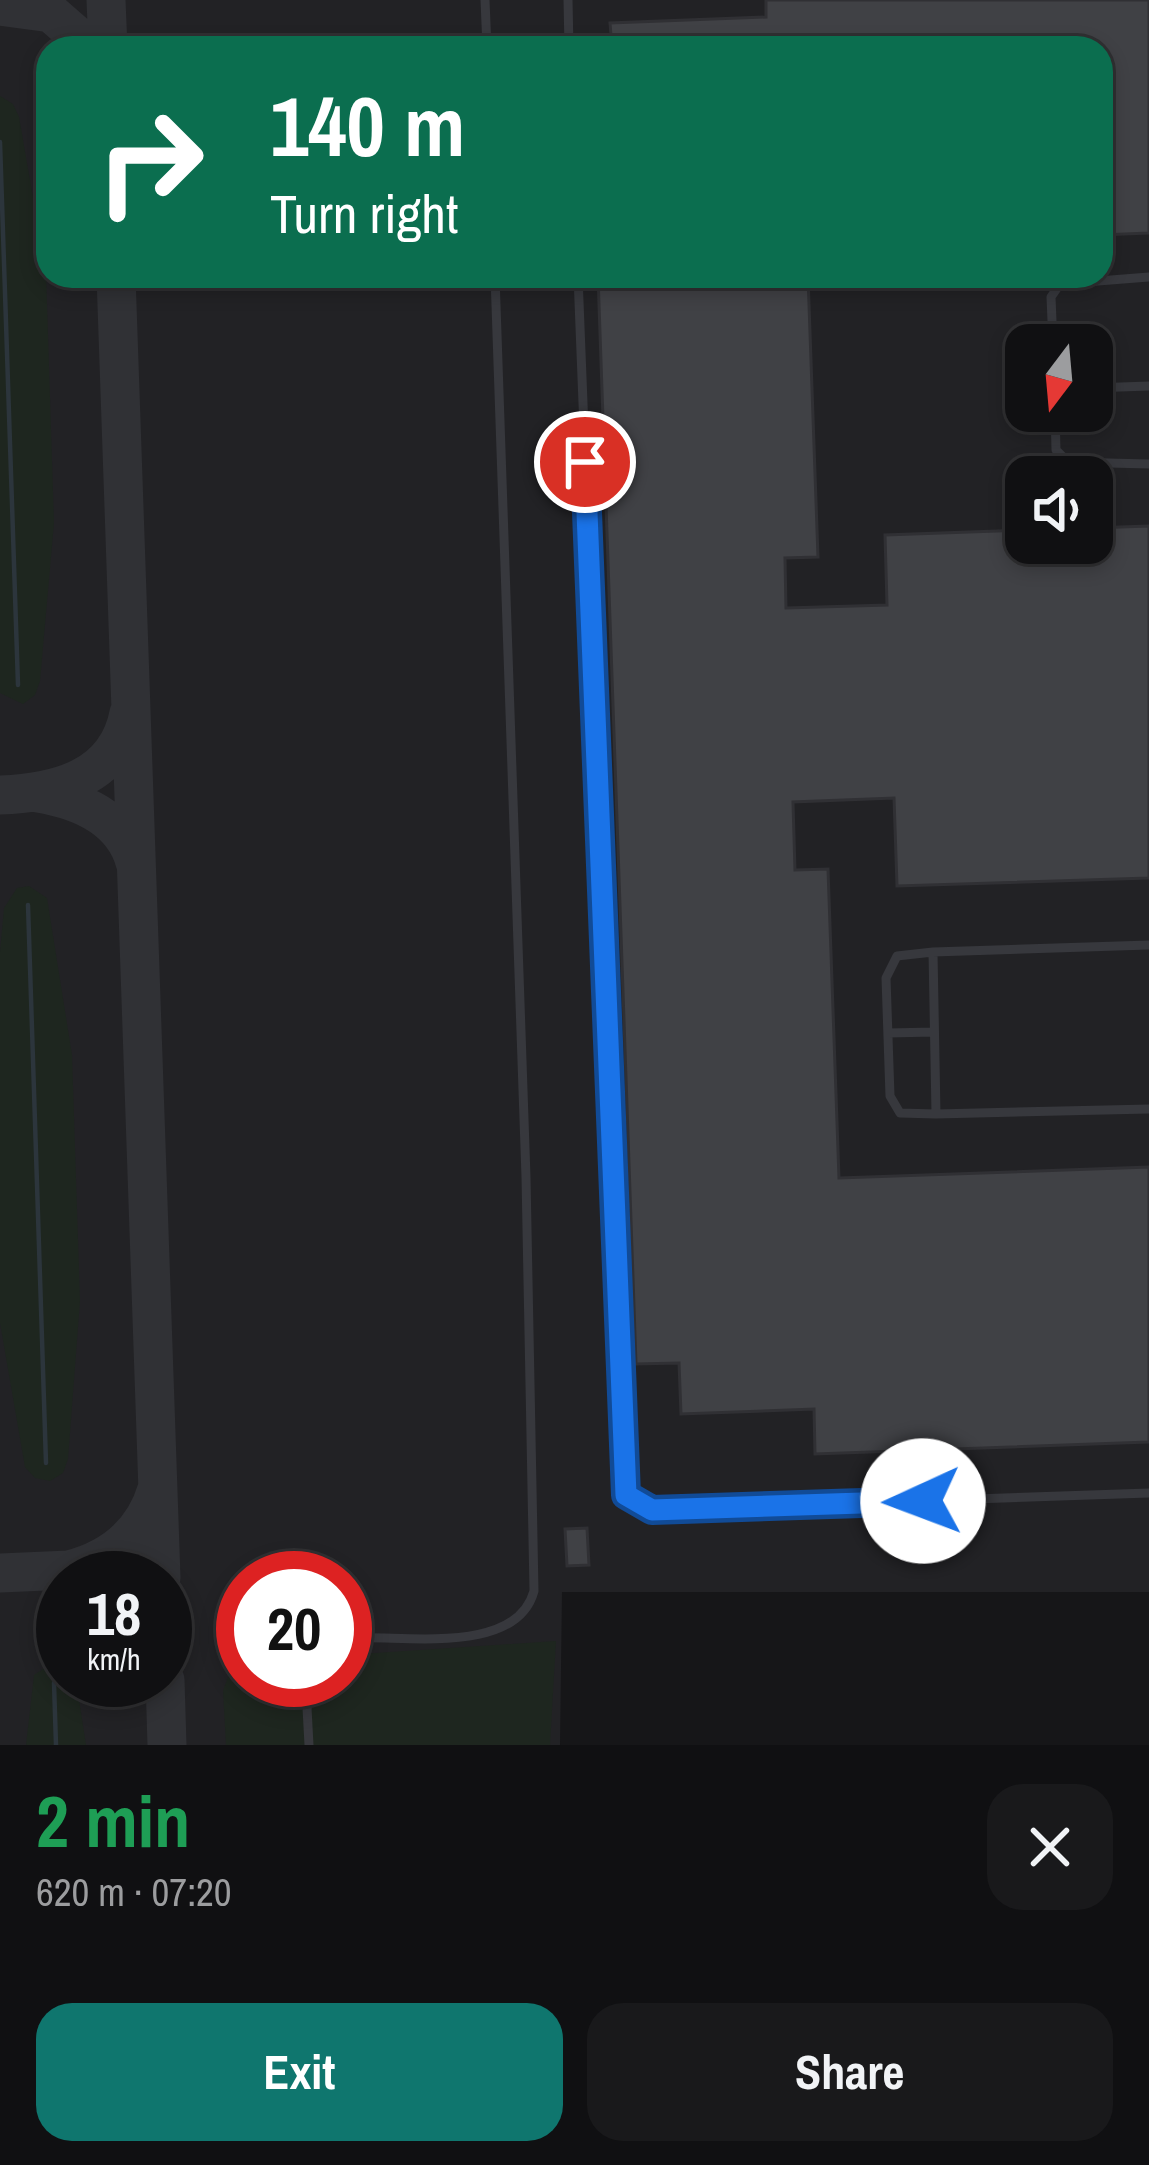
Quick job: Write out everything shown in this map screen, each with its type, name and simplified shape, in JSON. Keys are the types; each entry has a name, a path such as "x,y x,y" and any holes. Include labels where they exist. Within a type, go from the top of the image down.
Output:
{"lane":[{"path":"485,0 486,36"},
{"path":"568,0 569,36"},
{"path":"1113,280 1149,277"},
{"path":"372,1638 484,1634 520,1619 529,1610 534,1592 526,1177 495,288"},
{"path":"578,288 626,1495 652,1510 1149,1493"},
{"path":"1053,324 1052,297 1058,288"},
{"path":"1113,387 1149,386"},
{"path":"1056,432 1056,450 1068,462 1149,464"},
{"path":"1149,945 932,952 891,960 886,978 894,1106 908,1115 1149,1109"},
{"path":"932,952 936,1114"},
{"path":"888,1034 934,1032"},
{"path":"307,1707 309,1745"}],"shaded area":[{"path":"0,0 1149,0 1149,1592 562,1592 560,1745 0,1745"},
{"path":"0,96 13,104 19,117 36,215 36,288 47,288 54,523 40,681 35,695 23,704 0,693"},
{"path":"29,886 47,898 72,1055 80,1301 68,1459 63,1473 50,1481 35,1478 25,1467 0,1323 0,952 4,908 17,888"},
{"path":"556,1641 550,1745 226,1745 224,1707 372,1707 372,1653"},
{"path":"34,1675 36,1707 80,1707 86,1745 26,1745"}],"building":[{"path":"766,0 1149,0 1149,233 1113,234 1113,36 611,36 610,23 766,17"},
{"path":"598,288 808,288 818,557 785,558 786,608 887,605 885,535 1005,531 1005,564 1113,564 1113,527 1149,526 1149,878 897,886 894,798 793,802 795,870 828,869 839,1178 1149,1167 1149,1442 815,1454 814,1409 681,1414 679,1363 636,1364"},
{"path":"587,1528 589,1565 567,1566 565,1529"}],"waterway":[{"path":"0,142 18,685"},
{"path":"28,905 46,1463"},
{"path":"55,1707 56,1745"}],"taxiway":[{"path":"106,0 108,36"},
{"path":"0,6 51,13 77,36"},
{"path":"116,288 160,1551"},
{"path":"0,795 43,790 81,778 112,753 129,713"},
{"path":"38,793 98,814 121,834 135,862"},
{"path":"112,1551 144,1519 157,1489"},
{"path":"0,1573 36,1571"},
{"path":"166,1707 167,1745"}],"route":[{"path":"585,462 626,1495 640,1508 652,1510 923,1501"}]}
